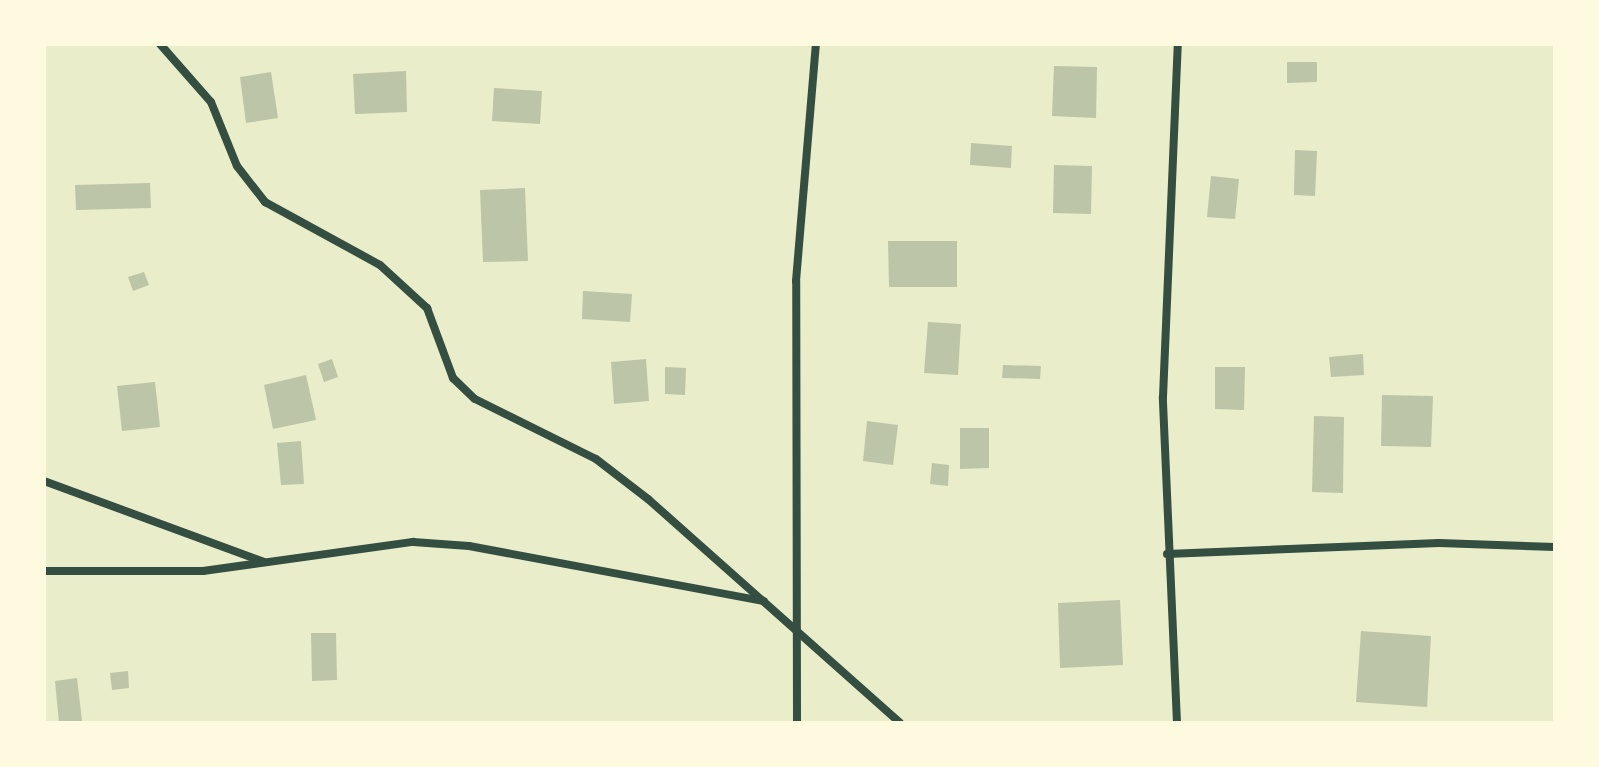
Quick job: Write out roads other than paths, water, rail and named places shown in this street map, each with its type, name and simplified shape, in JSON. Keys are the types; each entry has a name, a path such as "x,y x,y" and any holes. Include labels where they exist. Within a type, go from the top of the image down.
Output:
{"street":[{"path":"160,44 211,102 237,166 265,202 380,265 427,308 453,378 475,399 596,459 765,601 900,723"},
{"path":"797,723 796,281 816,44"},
{"path":"1177,723 1167,554 1163,397 1178,44"},
{"path":"44,481 268,563"},
{"path":"44,571 203,571 413,542 469,546 765,601"},
{"path":"1167,554 1439,543 1555,547"}]}
